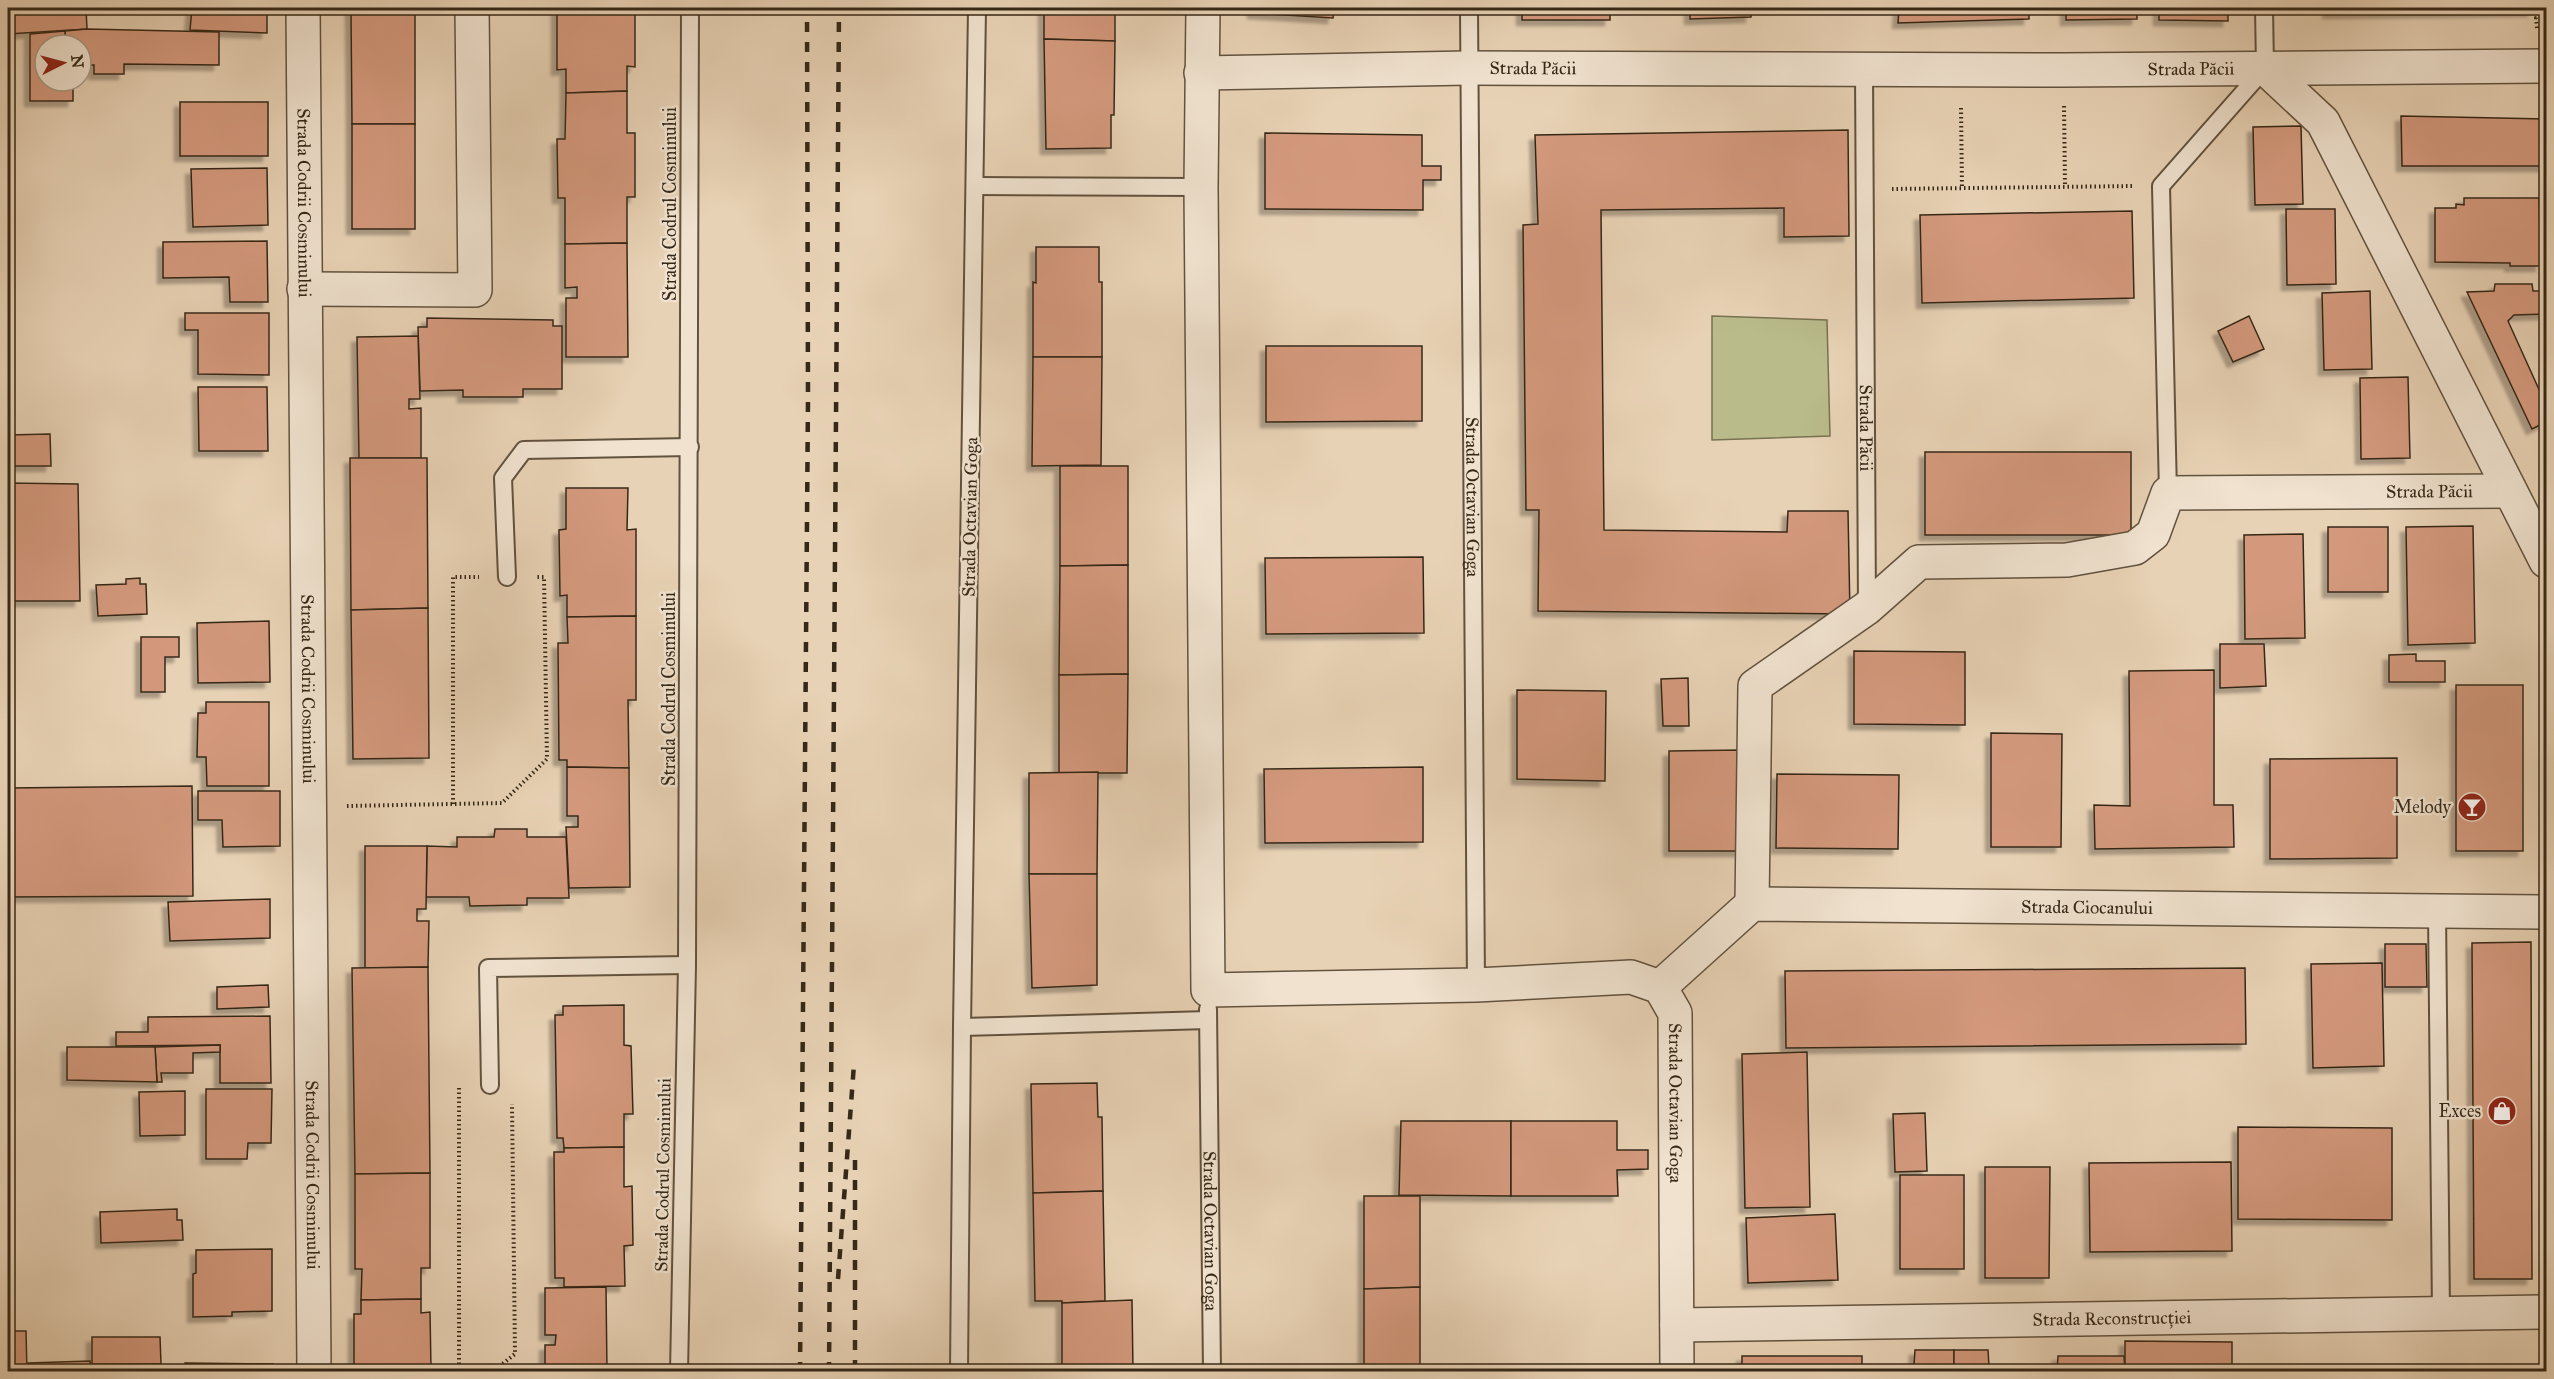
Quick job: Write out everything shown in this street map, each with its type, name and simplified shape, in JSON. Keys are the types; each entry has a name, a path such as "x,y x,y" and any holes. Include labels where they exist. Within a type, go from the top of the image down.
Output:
{"street":[{"name":"Strada Codrii Cosminului","path":"303,8 305,571 310,806 314,1371"},
{"path":"304,289 475,290 472,8"},
{"name":"Strada Octavian Goga","path":"1203,8 1201,187 1208,1005"},
{"name":"Strada Păcii","path":"1202,73 1468,68 2063,70 2547,66"},
{"path":"2265,68 2323,122 2547,561"},
{"name":"Strada Păcii","path":"2168,493 2510,491"},
{"path":"1208,1005 1631,977 1660,987 1752,904 1755,686 1867,608 1919,562 2067,560 2135,548 2153,534 2168,493"},
{"name":"Strada Ciocanului","path":"1752,904 2547,912"},
{"name":"Strada Octavian Goga","path":"1660,987 1674,1013 1677,1371"},
{"name":"Strada Reconstrucției","path":"1677,1325 2547,1312"}],"lane":[{"name":"Strada Codrul Cosminului","path":"679,1371 687,965 690,8"},
{"name":"Strada Octavian Goga","path":"959,1371 977,8"},
{"name":"Strada Octavian Goga","path":"1469,8 1476,986"},
{"path":"2264,8 2265,68"},
{"name":"Strada Păcii","path":"2161,186 2265,68"},
{"name":"Strada Păcii","path":"1864,70 1867,608"},
{"path":"976,186 1201,187"},
{"path":"2161,186 2168,493"},
{"path":"507,577 503,478 524,450 690,447"},
{"path":"2437,910 2440,1314"},
{"path":"490,1085 488,968 687,965"},
{"path":"962,1027 1208,1005"},
{"name":"Strada Octavian Goga","path":"1208,1005 1212,1371"}],"path":[{"path":"1961,69 1962,188"},
{"path":"2063,70 2065,186"},
{"path":"1865,189 2161,186"},
{"path":"310,806 453,804 502,803 547,759 544,577 453,577 453,804"},
{"path":"459,1371 459,1085 512,1084 515,1354 492,1371"}],"green space":[{"path":"1712,316 1827,320 1830,436 1712,440"}],"building":[{"path":"8,8 86,8 87,29 8,34"},
{"path":"192,8 267,8 267,33 190,30"},
{"path":"351,8 415,8 415,12 351,13"},
{"path":"557,8 635,8 635,67 627,66 627,91 566,93 566,69 557,70"},
{"path":"1044,8 1115,8 1115,41 1044,39"},
{"path":"1253,8 1334,8 1333,18 1253,13"},
{"path":"1522,8 1610,8 1610,20 1522,20"},
{"path":"1690,8 1751,8 1751,17 1690,19"},
{"path":"1899,8 2029,8 2029,19 1898,23"},
{"path":"2066,8 2137,8 2137,19 2066,20"},
{"path":"2159,8 2228,8 2228,21 2159,20"},
{"path":"2328,8 2533,8 2533,11 2328,13"},
{"path":"415,12 415,124 352,124 351,13"},
{"path":"87,29 219,32 219,65 124,64 124,74 94,74 93,33 65,33 65,31"},
{"path":"65,31 65,33 42,33"},
{"path":"30,34 33,34 33,93 73,93 73,101 30,101"},
{"path":"1044,39 1115,41 1111,148 1046,149"},
{"path":"627,91 627,133 635,133 635,197 627,197 627,243 565,244 565,198 558,198 557,139 565,139 566,93"},
{"path":"180,102 268,102 268,156 180,156"},
{"path":"2401,116 2546,119 2546,166 2402,166"},
{"path":"352,124 415,124 415,229 352,229"},
{"path":"2301,126 2303,204 2255,205 2253,127"},
{"path":"1848,130 1849,236 1784,237 1784,208 1601,210 1604,530 1787,532 1788,511 1848,511 1850,614 1538,611 1539,510 1526,510 1523,225 1538,224 1535,135"},
{"path":"1265,133 1422,135 1422,166 1441,166 1441,180 1423,180 1423,210 1265,209"},
{"path":"267,168 268,225 193,227 191,169"},
{"path":"2464,198 2539,198 2541,266 2510,266 2510,263 2435,262 2435,208 2456,208 2456,204 2464,205"},
{"path":"2286,209 2335,209 2336,284 2287,285"},
{"path":"2132,211 2134,298 1922,303 1920,215"},
{"path":"267,241 268,302 230,302 229,277 163,278 163,242"},
{"path":"627,243 628,357 566,357 566,298 577,298 577,287 565,288 565,244"},
{"path":"1036,247 1099,247 1099,282 1102,282 1102,357 1033,357 1033,282 1036,283"},
{"path":"2495,284 2532,284 2533,291 2546,291 2546,314 2514,315 2508,321 2546,405 2546,422 2532,429 2467,292 2494,291"},
{"path":"2370,291 2372,369 2324,370 2322,293"},
{"path":"185,313 269,313 269,375 198,374 198,330 185,330"},
{"path":"2249,316 2264,349 2233,362 2218,331"},
{"path":"427,318 553,320 553,326 562,326 562,389 523,389 523,397 463,397 463,390 420,391 418,327 427,327"},
{"path":"418,336 420,399 409,399 409,409 421,408 421,458 359,458 357,337"},
{"path":"1266,346 1422,346 1422,421 1266,422"},
{"path":"1033,357 1102,357 1101,465 1032,466"},
{"path":"2408,377 2410,458 2361,459 2360,378"},
{"path":"198,387 267,387 268,451 199,451"},
{"path":"50,434 51,466 8,466 8,435"},
{"path":"1925,452 2131,452 2131,535 1925,535"},
{"path":"350,458 427,458 428,608 351,610"},
{"path":"1060,466 1128,466 1128,565 1060,566"},
{"path":"8,483 78,484 80,601 8,601"},
{"path":"566,488 628,488 627,530 636,529 636,616 567,617 567,595 560,596 559,530 566,529"},
{"path":"2473,526 2475,643 2408,645 2406,527"},
{"path":"2328,527 2388,527 2388,592 2328,592"},
{"path":"2303,534 2305,638 2245,639 2244,535"},
{"path":"1423,557 1424,633 1266,634 1265,558"},
{"path":"1128,565 1128,674 1059,675 1060,566"},
{"path":"140,578 140,584 146,584 147,614 98,616 96,585 126,584 126,579"},
{"path":"428,608 429,758 353,759 351,610"},
{"path":"636,616 636,700 628,700 629,768 567,767 567,760 559,760 558,643 568,643 567,617"},
{"path":"269,621 270,682 198,683 197,623"},
{"path":"141,637 179,637 179,657 165,657 165,692 141,692"},
{"path":"2220,644 2264,644 2266,686 2220,688"},
{"path":"1854,651 1965,652 1965,725 1854,724"},
{"path":"2416,654 2416,661 2445,661 2445,682 2389,682 2389,655"},
{"path":"2214,670 2214,805 2233,805 2234,847 2095,849 2094,805 2130,806 2129,671"},
{"path":"1128,674 1127,773 1059,773 1059,675"},
{"path":"1688,678 1689,726 1663,726 1661,679"},
{"path":"2456,685 2523,685 2523,851 2456,851"},
{"path":"1517,690 1606,691 1605,781 1517,779"},
{"path":"206,702 269,702 269,786 207,786 206,757 197,757 198,713 206,713"},
{"path":"1991,733 2062,734 2061,847 1991,847"},
{"path":"1742,750 1741,851 1669,851 1669,751"},
{"path":"2397,758 2397,858 2270,859 2270,759"},
{"path":"567,767 629,768 630,887 569,888 566,827 578,827 578,816 567,816"},
{"path":"1423,767 1423,842 1265,843 1264,769"},
{"path":"1098,772 1097,874 1029,874 1029,773"},
{"path":"1777,774 1899,775 1898,849 1776,848"},
{"path":"192,786 193,896 8,897 8,788"},
{"path":"198,791 280,791 280,846 223,847 222,820 198,820"},
{"path":"495,829 527,829 527,837 566,837 569,898 527,898 527,905 470,906 469,897 426,897 427,846 457,847 457,837 494,837"},
{"path":"365,846 427,846 426,909 417,909 417,921 429,921 428,967 365,968"},
{"path":"1029,874 1097,874 1097,985 1032,988"},
{"path":"270,899 270,938 170,941 168,902"},
{"path":"2531,942 2532,1279 2474,1279 2472,943"},
{"path":"2385,944 2426,944 2427,987 2385,987"},
{"path":"2382,963 2384,1066 2313,1068 2311,964"},
{"path":"428,967 430,1173 355,1174 352,968"},
{"path":"2245,968 2246,1044 1786,1048 1785,971"},
{"path":"268,985 269,1007 217,1009 217,987"},
{"path":"624,1005 624,1045 631,1046 633,1114 624,1114 624,1147 564,1148 563,1138 557,1138 555,1015 563,1015 563,1006"},
{"path":"270,1016 271,1083 220,1083 220,1045 116,1046 116,1032 148,1032 148,1017"},
{"path":"220,1045 220,1052 193,1053 193,1073 161,1073 162,1082 157,1082 155,1047"},
{"path":"67,1047 155,1047 157,1082 67,1080"},
{"path":"1807,1052 1810,1207 1745,1208 1742,1054"},
{"path":"1097,1083 1098,1117 1102,1117 1103,1191 1033,1193 1031,1084"},
{"path":"206,1089 272,1089 271,1143 248,1143 247,1159 206,1159"},
{"path":"185,1091 185,1135 140,1136 139,1092"},
{"path":"1925,1113 1927,1171 1895,1172 1893,1114"},
{"path":"1401,1121 1511,1121 1511,1196 1399,1195"},
{"path":"1511,1121 1617,1121 1617,1150 1648,1150 1648,1169 1617,1170 1618,1196 1511,1196"},
{"path":"2238,1127 2392,1128 2392,1220 2238,1219"},
{"path":"624,1147 624,1187 632,1186 633,1245 624,1246 625,1286 564,1287 564,1278 555,1278 554,1152 564,1152 564,1148"},
{"path":"2231,1162 2232,1251 2090,1252 2089,1163"},
{"path":"1985,1167 2050,1167 2049,1278 1985,1278"},
{"path":"430,1173 430,1268 421,1268 421,1299 361,1300 362,1269 355,1269 355,1174"},
{"path":"1900,1175 1964,1175 1964,1269 1900,1269"},
{"path":"1103,1191 1105,1301 1062,1303 1062,1301 1035,1301 1033,1193"},
{"path":"1364,1196 1420,1196 1420,1287 1364,1289"},
{"path":"177,1209 177,1220 182,1220 183,1240 101,1243 100,1212"},
{"path":"1835,1214 1838,1280 1748,1283 1746,1218"},
{"path":"272,1249 272,1311 232,1312 232,1316 193,1317 193,1274 196,1273 196,1250"},
{"path":"606,1287 607,1372 545,1372 545,1345 555,1345 556,1335 545,1335 545,1288"},
{"path":"1420,1287 1420,1371 1364,1372 1364,1289"},
{"path":"421,1299 421,1313 430,1312 431,1369 424,1369 424,1372 354,1371 354,1314 361,1314 361,1300"},
{"path":"1132,1300 1133,1372 1062,1372 1062,1303"},
{"path":"8,1331 26,1331 27,1372 8,1372"},
{"path":"92,1337 160,1337 161,1364 92,1364"},
{"path":"2125,1341 2232,1342 2232,1372 2125,1372"},
{"path":"1915,1350 1954,1350 1954,1372 1903,1372 1903,1365 1914,1365"},
{"path":"1954,1350 1988,1350 1989,1366 1999,1367 1999,1372 1954,1372"},
{"path":"1742,1356 1862,1356 1862,1372 1742,1372"},
{"path":"2058,1356 2124,1356 2125,1372 2057,1372"},
{"path":"90,1361 91,1372 27,1372 28,1363"},
{"path":"185,1363 273,1364 273,1372 185,1372"},
{"path":"2261,1370 2350,1370 2261,1372"}],"railway":[{"path":"800,1372 808,399 807,8"},
{"path":"829,1372 839,8"},
{"path":"838,1279 854,1064"},
{"path":"855,1160 855,1372"}],"place":[{"name":"Melody","path":"2472,807"},
{"name":"Exces","path":"2502,1111"}]}
